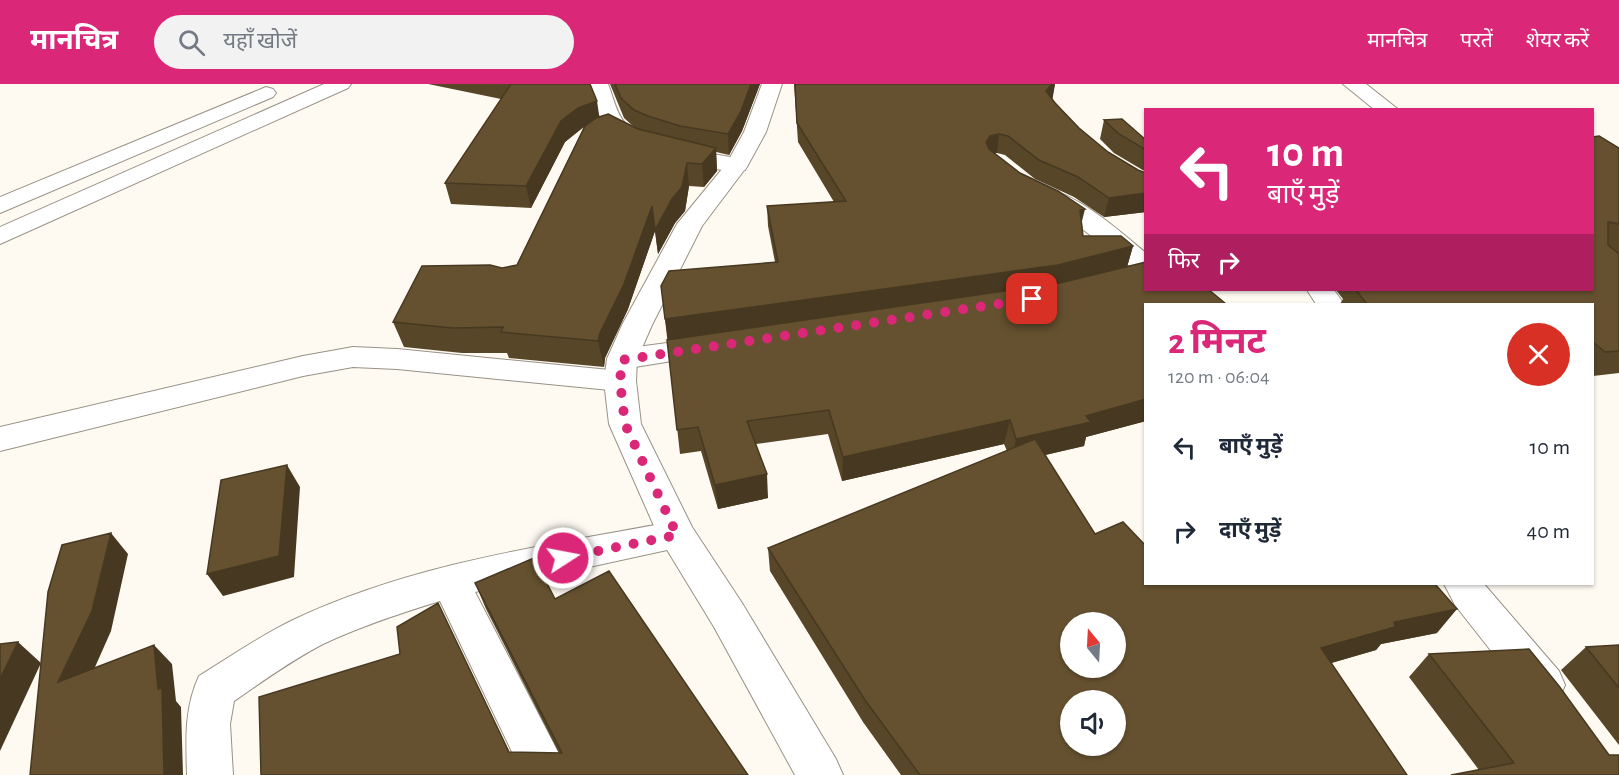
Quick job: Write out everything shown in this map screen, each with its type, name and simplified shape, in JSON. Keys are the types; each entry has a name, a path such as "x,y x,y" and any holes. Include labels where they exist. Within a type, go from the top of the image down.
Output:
{"street":[{"path":"0,206 287,84"},
{"path":"0,236 341,84"},
{"path":"598,84 617,127"},
{"path":"772,84 755,132 737,165 690,224 637,325 621,370 625,424 677,535 728,615 820,775"},
{"path":"1353,84 1386,108"},
{"path":"592,133 617,127 670,152 737,165"},
{"path":"1026,186 1064,204 1105,232 1138,273"},
{"path":"0,439 303,366 352,357 621,370 743,341"},
{"path":"210,775 208,724 214,690 264,658 323,625 450,581 677,535"},
{"path":"450,581 547,775"},
{"path":"1464,585 1564,711"}],"building":[{"path":"511,84 590,84 597,101 578,108 561,121 526,186 445,183"},
{"path":"615,84 751,84 741,111 728,134 680,126 634,110 621,98"},
{"path":"795,84 1054,84 1046,91 1079,128 1108,152 1144,172 1144,193 1109,198 1078,177 1039,160 1008,136 999,134 990,136 986,142 989,149 1020,173 1058,191 1085,209 1080,210 1083,236 1121,236 1133,246 1058,265 665,319 661,286 669,271 778,262 767,206 846,201 797,123"},
{"path":"608,114 638,129 716,148 702,164 687,163 682,187 672,199 655,230 652,206 624,284 598,341 501,332 503,327 453,328 393,322 422,266 490,265 502,268 517,265 585,126 596,118"},
{"path":"1122,119 1144,138 1144,149 1119,134 1104,120"},
{"path":"1599,136 1619,148 1619,224 1608,222 1608,245 1619,254 1619,351 1605,352 1594,343 1594,303 1366,303 1357,291 1594,291 1594,137"},
{"path":"1144,262 1144,291 1210,291 1225,303 1144,303 1144,400 1086,416 1091,422 1016,439 1010,420 843,457 829,410 747,421 767,474 715,485 698,427 677,430 667,340 1060,283"},
{"path":"1035,439 1095,534 1123,522 1144,544 1144,585 1436,585 1457,609 1394,622 1395,627 1321,648 1407,775 920,775 865,700 768,548"},
{"path":"287,465 279,556 207,574 221,480"},
{"path":"111,533 92,611 58,682 154,645 158,689 162,688 164,775 30,775 48,592 62,545"},
{"path":"534,558 555,599 609,571 748,775 261,775 259,697 400,654 397,627 438,603 509,752 562,753 475,583"},
{"path":"18,642 0,679 0,644"},
{"path":"1619,645 1619,688 1586,647"},
{"path":"1529,649 1609,755 1619,755 1619,775 1451,775 1514,763 1429,654"}],"route":[{"path":"563,558 677,535 625,424 620,381 622,360 1032,299"}]}
